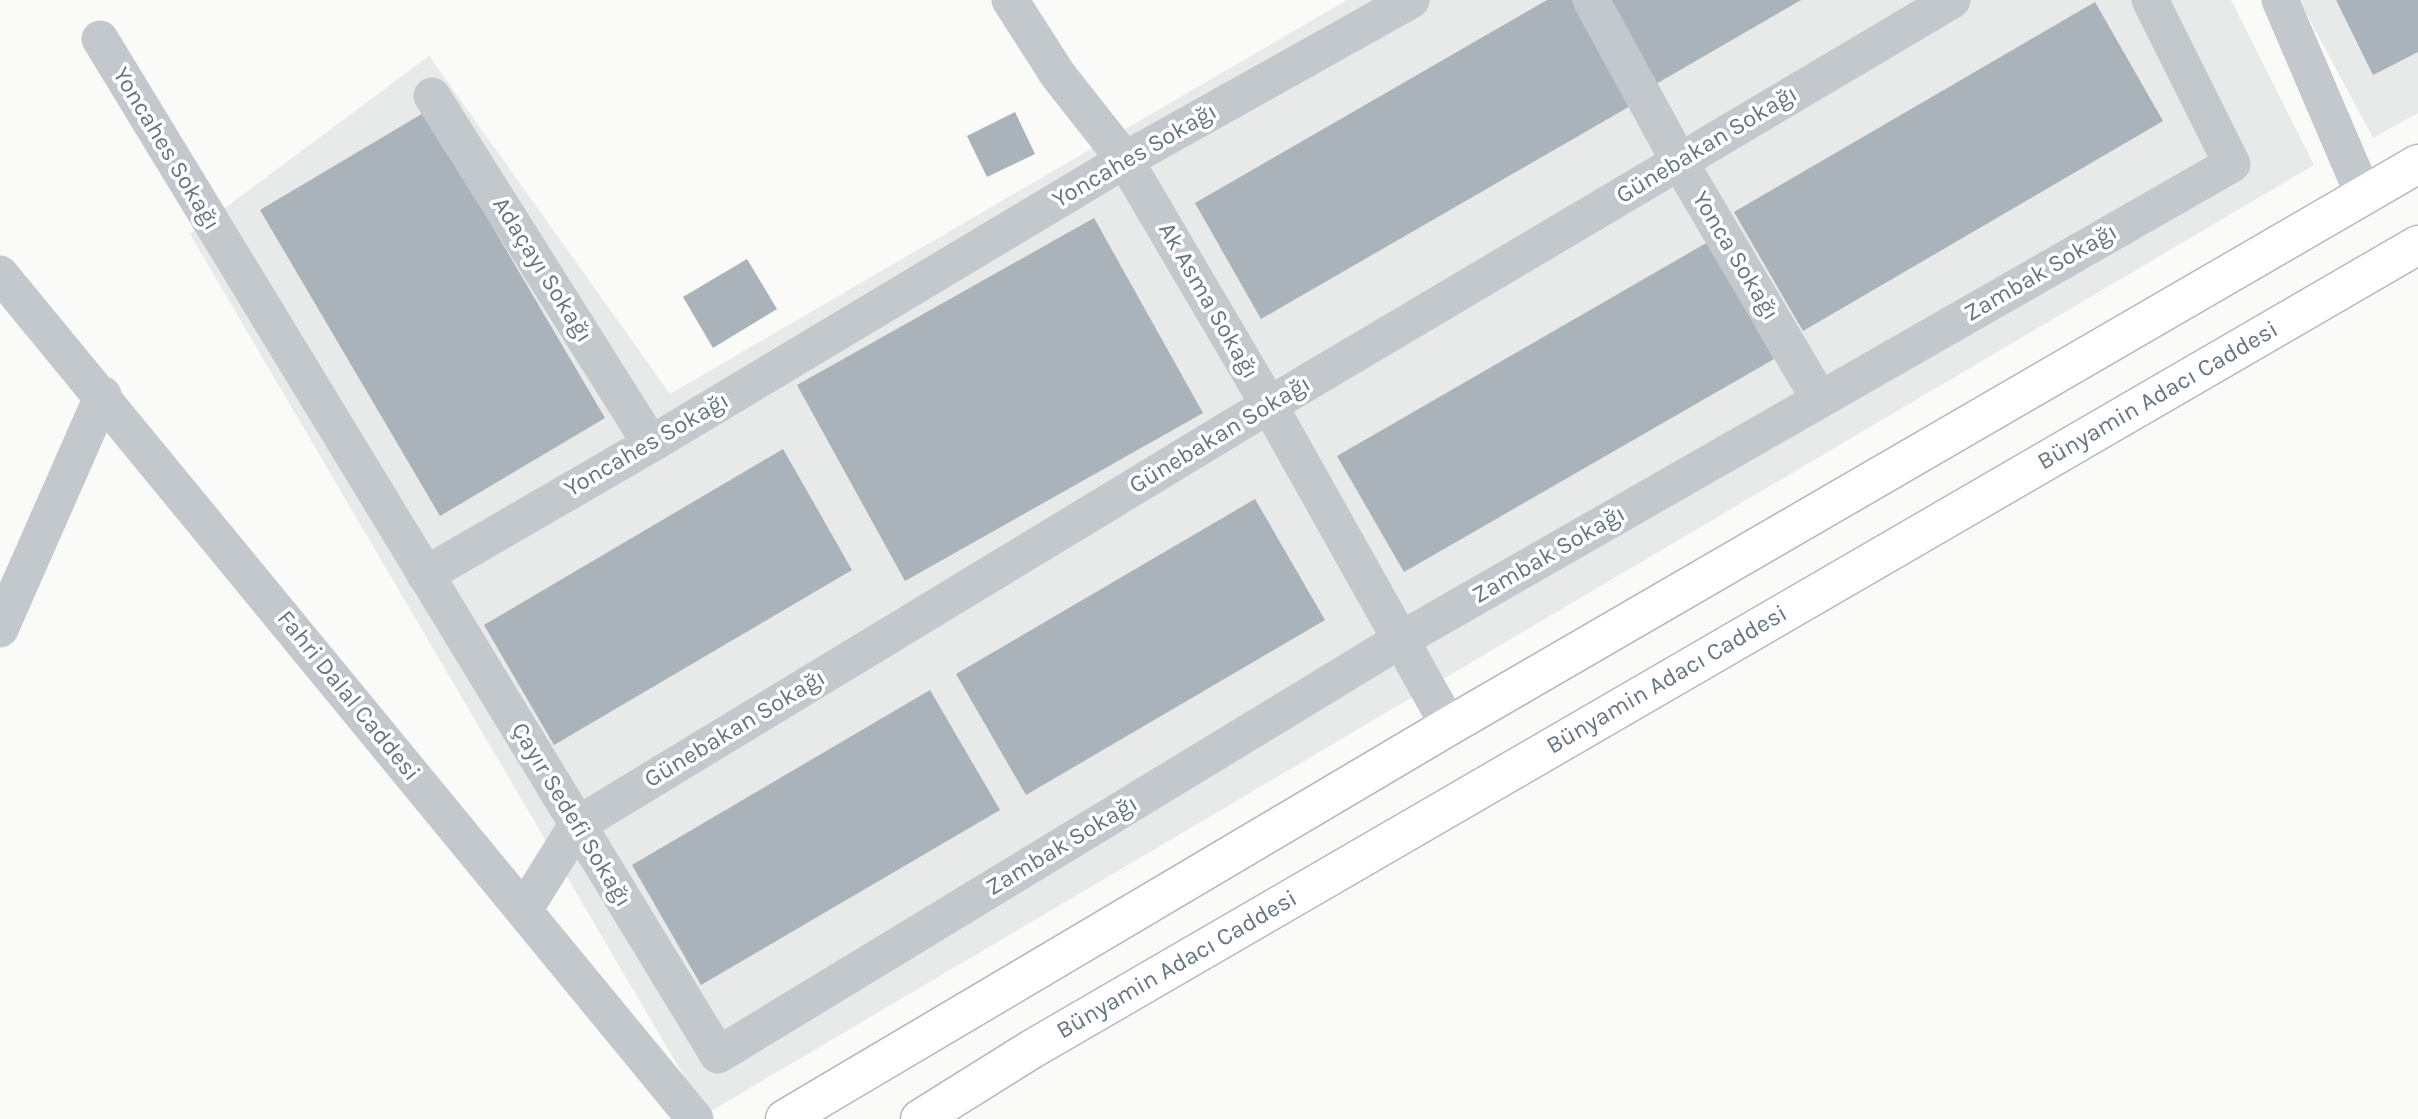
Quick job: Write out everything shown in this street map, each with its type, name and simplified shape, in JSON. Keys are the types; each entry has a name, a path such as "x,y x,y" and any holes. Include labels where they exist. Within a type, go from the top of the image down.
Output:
{"main road":[{"path":"785,1119 1449,726 2418,164"},
{"name":"Bünyamin Adacı Caddesi","path":"920,1119 1044,1042 2418,245"}],"street":[{"name":"Ak Asma Sokağı","path":"1010,0 1058,75 1125,160 1269,405 1449,726"},
{"name":"Yoncahes Sokağı","path":"100,39 425,575 651,444 1125,160 1411,0"},
{"name":"Yonca Sokağı","path":"1591,0 1679,161 1820,400"},
{"name":"Günebakan Sokağı","path":"524,910 577,825 1269,405 1952,0"},
{"name":"Zambak Sokağı","path":"718,1055 1402,639 2232,164 2150,0"},
{"path":"2280,0 2364,196"},
{"name":"Adaçayı Sokağı","path":"432,96 651,444"},
{"name":"Fahri Dalal Caddesi","path":"0,274 695,1119"},
{"path":"0,629 103,396"},
{"name":"Çayır Sedefi Sokağı","path":"425,575 718,1055"}],"shaded area":[{"path":"1347,0 2231,0 2314,165 706,1114 190,234 429,56 670,394"},
{"path":"2299,0 2418,0 2418,113 2373,138"}],"building":[{"path":"1547,0 1572,0 1632,105 1261,319 1195,203"},
{"path":"1607,0 1801,0 1656,84"},
{"path":"2336,0 2418,0 2418,52 2373,75"},
{"path":"2095,2 2163,121 1803,331 1734,212"},
{"path":"425,112 605,418 440,516 260,210"},
{"path":"1015,112 1035,154 987,177 967,136"},
{"path":"1094,218 1203,413 905,581 797,385"},
{"path":"1708,242 1774,359 1404,572 1337,456"},
{"path":"747,259 777,309 713,348 683,297"},
{"path":"783,449 852,570 554,745 484,625"},
{"path":"1255,499 1325,620 1026,795 956,674"},
{"path":"930,690 1000,810 701,985 632,865"}]}
